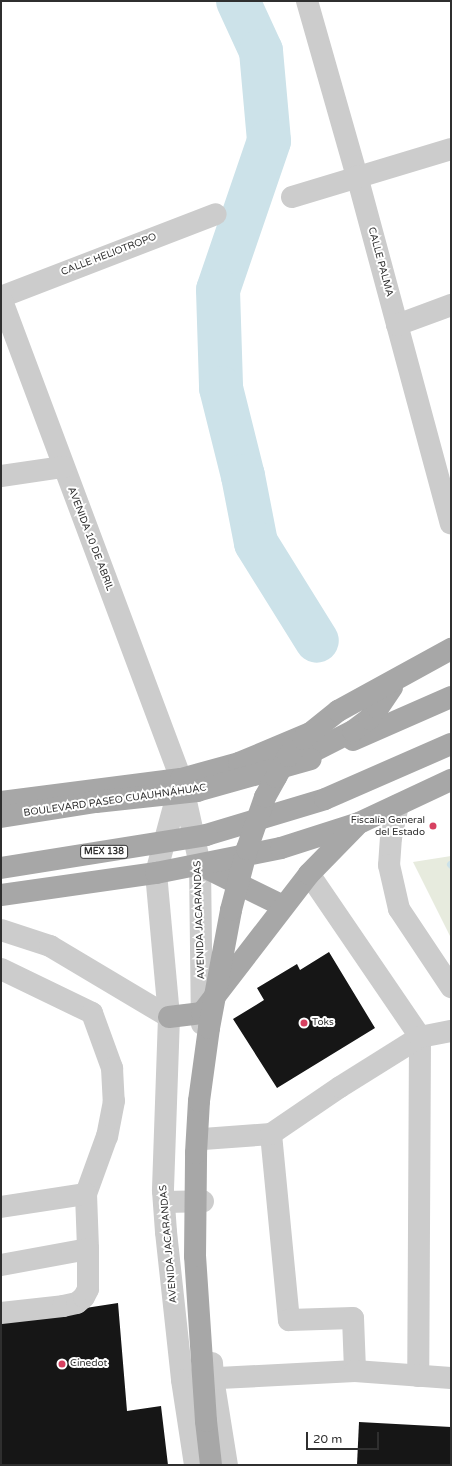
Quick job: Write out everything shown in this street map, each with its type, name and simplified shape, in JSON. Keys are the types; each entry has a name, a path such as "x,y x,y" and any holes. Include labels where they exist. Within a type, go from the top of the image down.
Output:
{"main road":[{"path":"211,1465 206,1421 195,1256 196,1153 199,1101 209,1028 231,910 246,849 265,797 288,756 303,739 338,711 451,651"},
{"name":"BOULEVARD PASEO CUAUHNÁHUAC","path":"1,802 181,792 239,763 298,739 384,692 451,651"},
{"path":"181,792 302,757 353,731 369,719 378,708 384,692"},
{"name":"BOULEVARD PASEO CUAUHNÁHUAC","path":"1,817 96,802 197,791 311,759 451,697"},
{"name":"MEX 138","path":"1,868 206,835 325,798 451,744"},
{"path":"1,879 162,852 198,856 281,848 359,823 451,780"},
{"path":"169,1017 202,1014 283,906 309,874 359,823"},
{"path":"1,895 156,873 198,856"},
{"path":"198,856 283,906"}],"street":[{"name":"CALLE PALMA","path":"307,1 357,176 451,524"},
{"path":"292,197 357,176 451,149"},
{"name":"CALLE HELIOTROPO","path":"1,298 216,214"},
{"name":"AVENIDA 10 DE ABRIL","path":"1,298 181,792"},
{"path":"397,325 451,305"},
{"path":"1,476 63,467"},
{"name":"AVENIDA JACARANDAS","path":"181,792 156,873 169,1017 164,1202 167,1249 182,1380 195,1465"},
{"name":"AVENIDA JACARANDAS","path":"181,792 198,856 202,1014 203,1201 213,1378 227,1465"},
{"path":"398,805 391,836 389,865 399,909 451,986"},
{"path":"309,874 420,1037 418,1376"},
{"path":"1,930 50,946 169,1017"},
{"path":"1,969 92,1013 112,1068 114,1101 107,1136 86,1194 88,1290 84,1297 77,1303 1,1314"},
{"path":"203,1139 271,1134 340,1087 420,1037 451,1031"},
{"path":"271,1134 289,1320 353,1318 355,1371"},
{"path":"1,1207 86,1194"},
{"path":"164,1202 203,1201"},
{"path":"1,1266 88,1250"},
{"path":"182,1380 355,1371 451,1378"}],"shaded area":[{"path":"451,856 451,938 413,862"}],"building":[{"name":"Toks","path":"329,952 375,1028 277,1088 233,1019 264,1000 257,988 297,964 300,970"},
{"name":"Cinedot","path":"118,1303 127,1411 161,1406 168,1465 1,1465 1,1321"},
{"path":"359,1422 451,1427 451,1465 357,1465"}],"waterway":[{"path":"238,1 261,51 269,141 218,290 221,388 243,476 256,543 317,641"}],"place":[{"name":"Fiscalía General del Estado","path":"433,826"},
{"name":"Toks","path":"304,1023"},
{"name":"Cinedot","path":"62,1364"}]}
